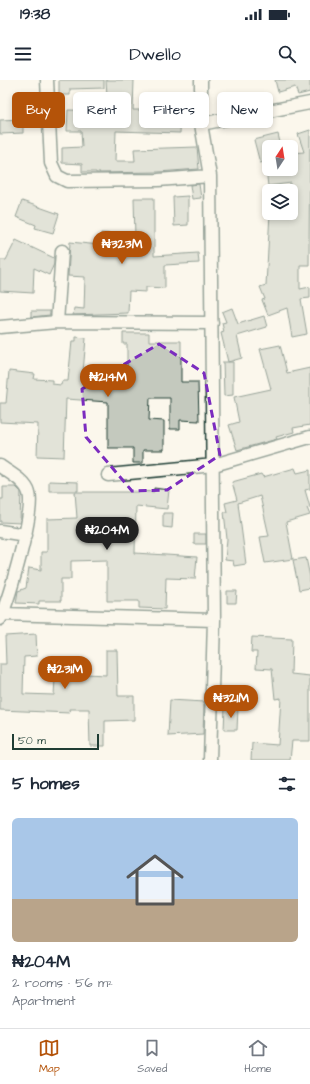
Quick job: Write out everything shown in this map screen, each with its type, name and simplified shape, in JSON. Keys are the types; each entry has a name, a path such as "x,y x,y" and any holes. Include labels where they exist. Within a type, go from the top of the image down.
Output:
{"street":[{"path":"47,80 51,163 57,176 67,181 158,180 210,176"},
{"path":"201,80 201,92"},
{"path":"209,122 310,103"},
{"path":"202,128 210,176 214,465 214,620 210,760"},
{"path":"57,322 62,251"},
{"path":"0,327 57,322 212,323"},
{"path":"108,475 214,465 310,437"},
{"path":"0,466 24,484 29,492 30,500 26,535 1,616 214,620"},
{"path":"0,531 26,535"}],"highlighted area":[{"path":"159,344 204,373 220,455 167,490 132,491 86,437 82,389"}],"building":[{"path":"59,80 104,80 104,88 70,89 70,95 65,95 65,92 59,92"},
{"path":"106,80 134,80 133,110 139,110 139,128 180,128 180,133 116,131 115,161 135,161 134,149 197,147 199,169 158,172 96,173 82,172 82,164 62,163 62,148 82,147 81,131 67,131 68,110 73,110 73,128 131,128 131,92 107,92"},
{"path":"275,80 310,80 310,92 298,95 295,87 278,92"},
{"path":"12,119 12,128 23,128 23,133 0,134 0,120"},
{"path":"310,130 309,265 300,265 300,289 310,287 310,298 301,299 307,334 292,337 287,308 268,315 262,300 265,299 260,287 266,285 270,220 298,220 298,184 268,184 267,176 298,176 298,152 304,152 298,134"},
{"path":"278,134 279,140 262,140 262,163 260,163 254,140"},
{"path":"199,184 201,198 192,199 190,185"},
{"path":"188,196 188,225 174,226 173,197"},
{"path":"134,198 154,198 154,256 198,253 199,263 165,265 165,288 146,287 146,292 129,291 128,313 73,315 74,308 84,309 85,277 68,276 70,242 100,245 101,233 116,234 116,237 135,238"},
{"path":"22,201 59,214 53,233 35,228 36,225 16,217"},
{"path":"16,240 54,258 54,264 49,275 34,268 33,293 0,291 0,260 6,260"},
{"path":"232,308 238,324 264,316 267,327 237,336 242,358 228,362 221,333 224,332 222,323 226,322 222,312"},
{"path":"31,311 50,311 50,315 31,317"},
{"path":"123,333 149,333 149,341 181,341 181,382 198,382 199,421 180,420 180,429 170,429 170,398 150,398 149,420 164,421 164,450 143,450 143,463 133,463 133,448 108,448 108,402 66,399 64,457 37,456 38,424 0,422 0,403 6,403 9,371 35,374 34,379 52,380 52,384 61,385 62,381 68,381 72,341 76,341 76,337 86,338 82,384 119,385 119,378 127,379 127,344 123,344"},
{"path":"280,345 287,373 310,368 310,425 293,428 294,432 276,437 277,439 237,450 229,425 239,422 234,397 271,389 260,349"},
{"path":"223,362 233,362 233,395 224,396"},
{"path":"295,468 297,473 310,470 310,489 305,490 310,507 307,508 310,515 286,522 293,559 265,563 260,537 269,536 260,496 238,503 246,564 234,566 233,561 225,560 227,539 224,512 227,512 225,503 237,500 232,482 261,474 263,477"},
{"path":"49,481 78,482 78,491 49,491"},
{"path":"3,487 16,487 21,492 20,523 0,522 0,499 3,499"},
{"path":"154,488 169,490 167,509 136,506 135,553 197,557 195,579 166,578 165,609 139,608 139,601 107,601 107,560 71,561 71,579 61,579 61,601 39,601 39,604 16,603 18,591 26,588 29,568 41,570 41,552 47,552 47,519 77,518 75,492 154,492"},
{"path":"163,513 173,513 172,528 163,527"},
{"path":"194,534 206,534 206,544 194,544"},
{"path":"306,558 310,577 310,588 299,590 293,560"},
{"path":"227,591 237,591 236,603 227,603"},
{"path":"36,634 37,656 24,657 23,694 54,695 55,678 72,680 72,668 87,668 86,674 106,675 106,650 117,650 118,696 134,696 134,720 105,721 105,746 90,746 89,709 69,709 70,713 0,710 0,664 6,664 5,636"},
{"path":"252,637 292,639 291,674 310,676 310,741 292,741 290,760 251,760 252,743 278,745 281,698 275,699 272,669 256,668 257,652 251,652"},
{"path":"170,700 204,702 203,734 168,736"},
{"path":"225,707 238,708 237,730 224,730"}]}
